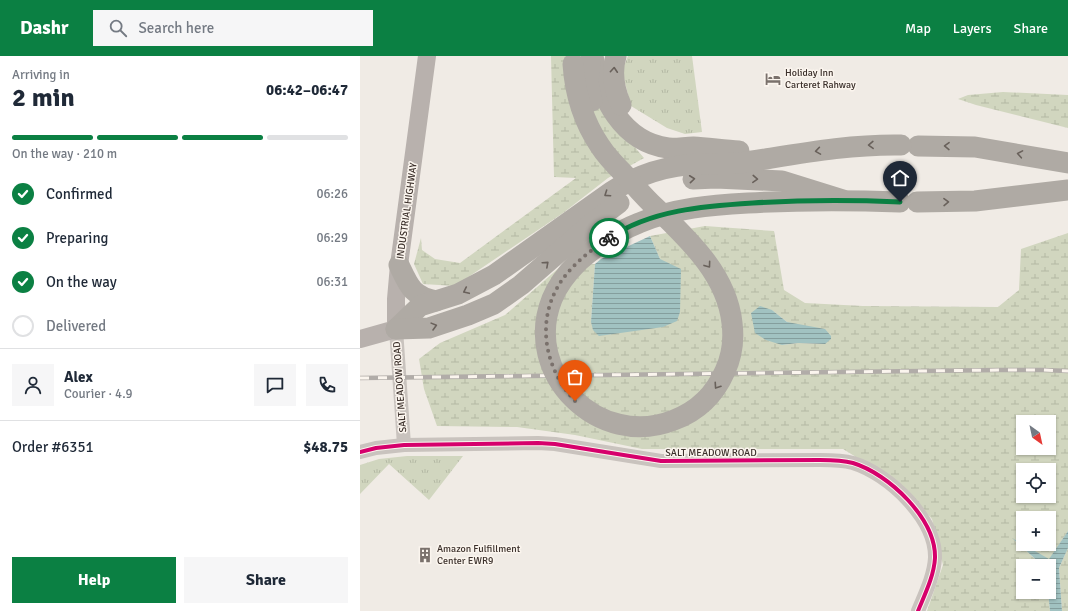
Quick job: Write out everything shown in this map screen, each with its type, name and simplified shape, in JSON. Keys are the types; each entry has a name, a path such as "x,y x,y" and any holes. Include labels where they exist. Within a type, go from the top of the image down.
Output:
{"highway":[{"path":"616,56 614,70 615,88 621,106 632,122 659,139 692,147"},
{"path":"583,58 598,77 606,100 622,123 638,136 659,146 669,148 692,147 793,155"},
{"path":"583,58 576,92 583,114 600,147 652,204 691,242 712,270 727,300 733,329 732,350 729,361 717,386 706,400 689,413 657,426 632,427 616,424 592,414 575,401 562,386 557,378 547,349 546,328 551,300 562,280 578,262 599,245 625,229 640,222 671,213 717,205 791,200 908,202 975,201 1068,190"},
{"path":"396,329 420,306 468,290 494,276 604,196 622,185 635,178 665,169 698,164 735,163 842,147 868,145 975,147 1066,161"},
{"path":"396,329 429,328 468,316 494,304 521,285 609,210 628,197 655,186 669,182 700,178 769,180 782,181 843,200"},
{"path":"1044,193 1068,193"},
{"path":"399,265 409,286 415,293 424,298 436,301"}],"main road":[{"name":"INDUSTRIAL HIGHWAY","path":"396,329 396,299 399,265 427,56"},
{"path":"360,339 396,329"}],"street":[{"name":"SALT MEADOW ROAD","path":"396,329 404,446"},
{"name":"SALT MEADOW ROAD","path":"360,452 376,448 404,446 538,443 555,444 661,461 837,460 853,463 876,474 894,488 917,510 928,528 934,550 934,566 930,582 918,611"}],"green space":[{"path":"551,56 590,56 599,105 644,158 608,178 563,213 455,286 423,284 414,264 421,238 422,250 435,259 460,263 576,178 554,177"},
{"path":"628,56 692,56 702,132 685,134 667,128 631,106 622,71"},
{"path":"1003,92 1068,95 1068,128 976,105 958,99 968,95"},
{"path":"705,226 774,231 784,290 805,303 863,306 998,307 1019,290 1021,249 1068,233 1068,531 1056,549 1056,511 1016,511 1016,541 1014,540 1016,542 1016,551 1026,551 1035,559 1016,559 1016,599 1049,599 1050,611 927,611 943,565 932,519 900,484 843,449 642,449 575,435 517,427 437,426 424,389 419,359 440,343 505,315 561,266 595,264 591,322 660,259 650,236","holes":["772,310 787,322 825,344 798,343 782,345"]},
{"path":"407,456 463,456 429,500 389,464 360,494 360,465 379,459"},
{"path":"1068,548 1068,611 1062,611 1059,568"},
{"path":"1033,551 1055,551 1050,559"}],"water":[{"path":"650,236 660,259 681,269 680,312 677,321 663,327 599,336 593,330 591,322 595,264 601,259"},
{"path":"760,306 772,310 787,322 825,329 831,336 831,339 825,344 798,343 782,345 766,340 755,333 751,313"},
{"path":"1068,531 1068,548 1059,568 1062,611 1050,611 1049,599 1056,599 1056,559 1049,559 1056,551"},
{"path":"1026,551 1035,551 1049,559 1035,559"}],"railway":[{"path":"360,378 1000,370 1068,371"}],"cycle path":[{"path":"360,452 376,448 404,445 538,443 555,444 661,461 828,460 853,463 881,477 895,488 908,500 928,528 933,543 935,558 929,585 918,611"}],"way so far":[{"path":"575,401 557,378 547,349 546,328 549,309 551,300 556,290 569,271 588,253 609,238"}],"place":[{"name":"Holiday Inn Carteret Rahway","path":"773,79"},
{"name":"Amazon Fulfillment Center EWR9","path":"425,555"}],"route":[{"path":"609,238 640,222 655,217 704,207 791,200 900,202"}]}
